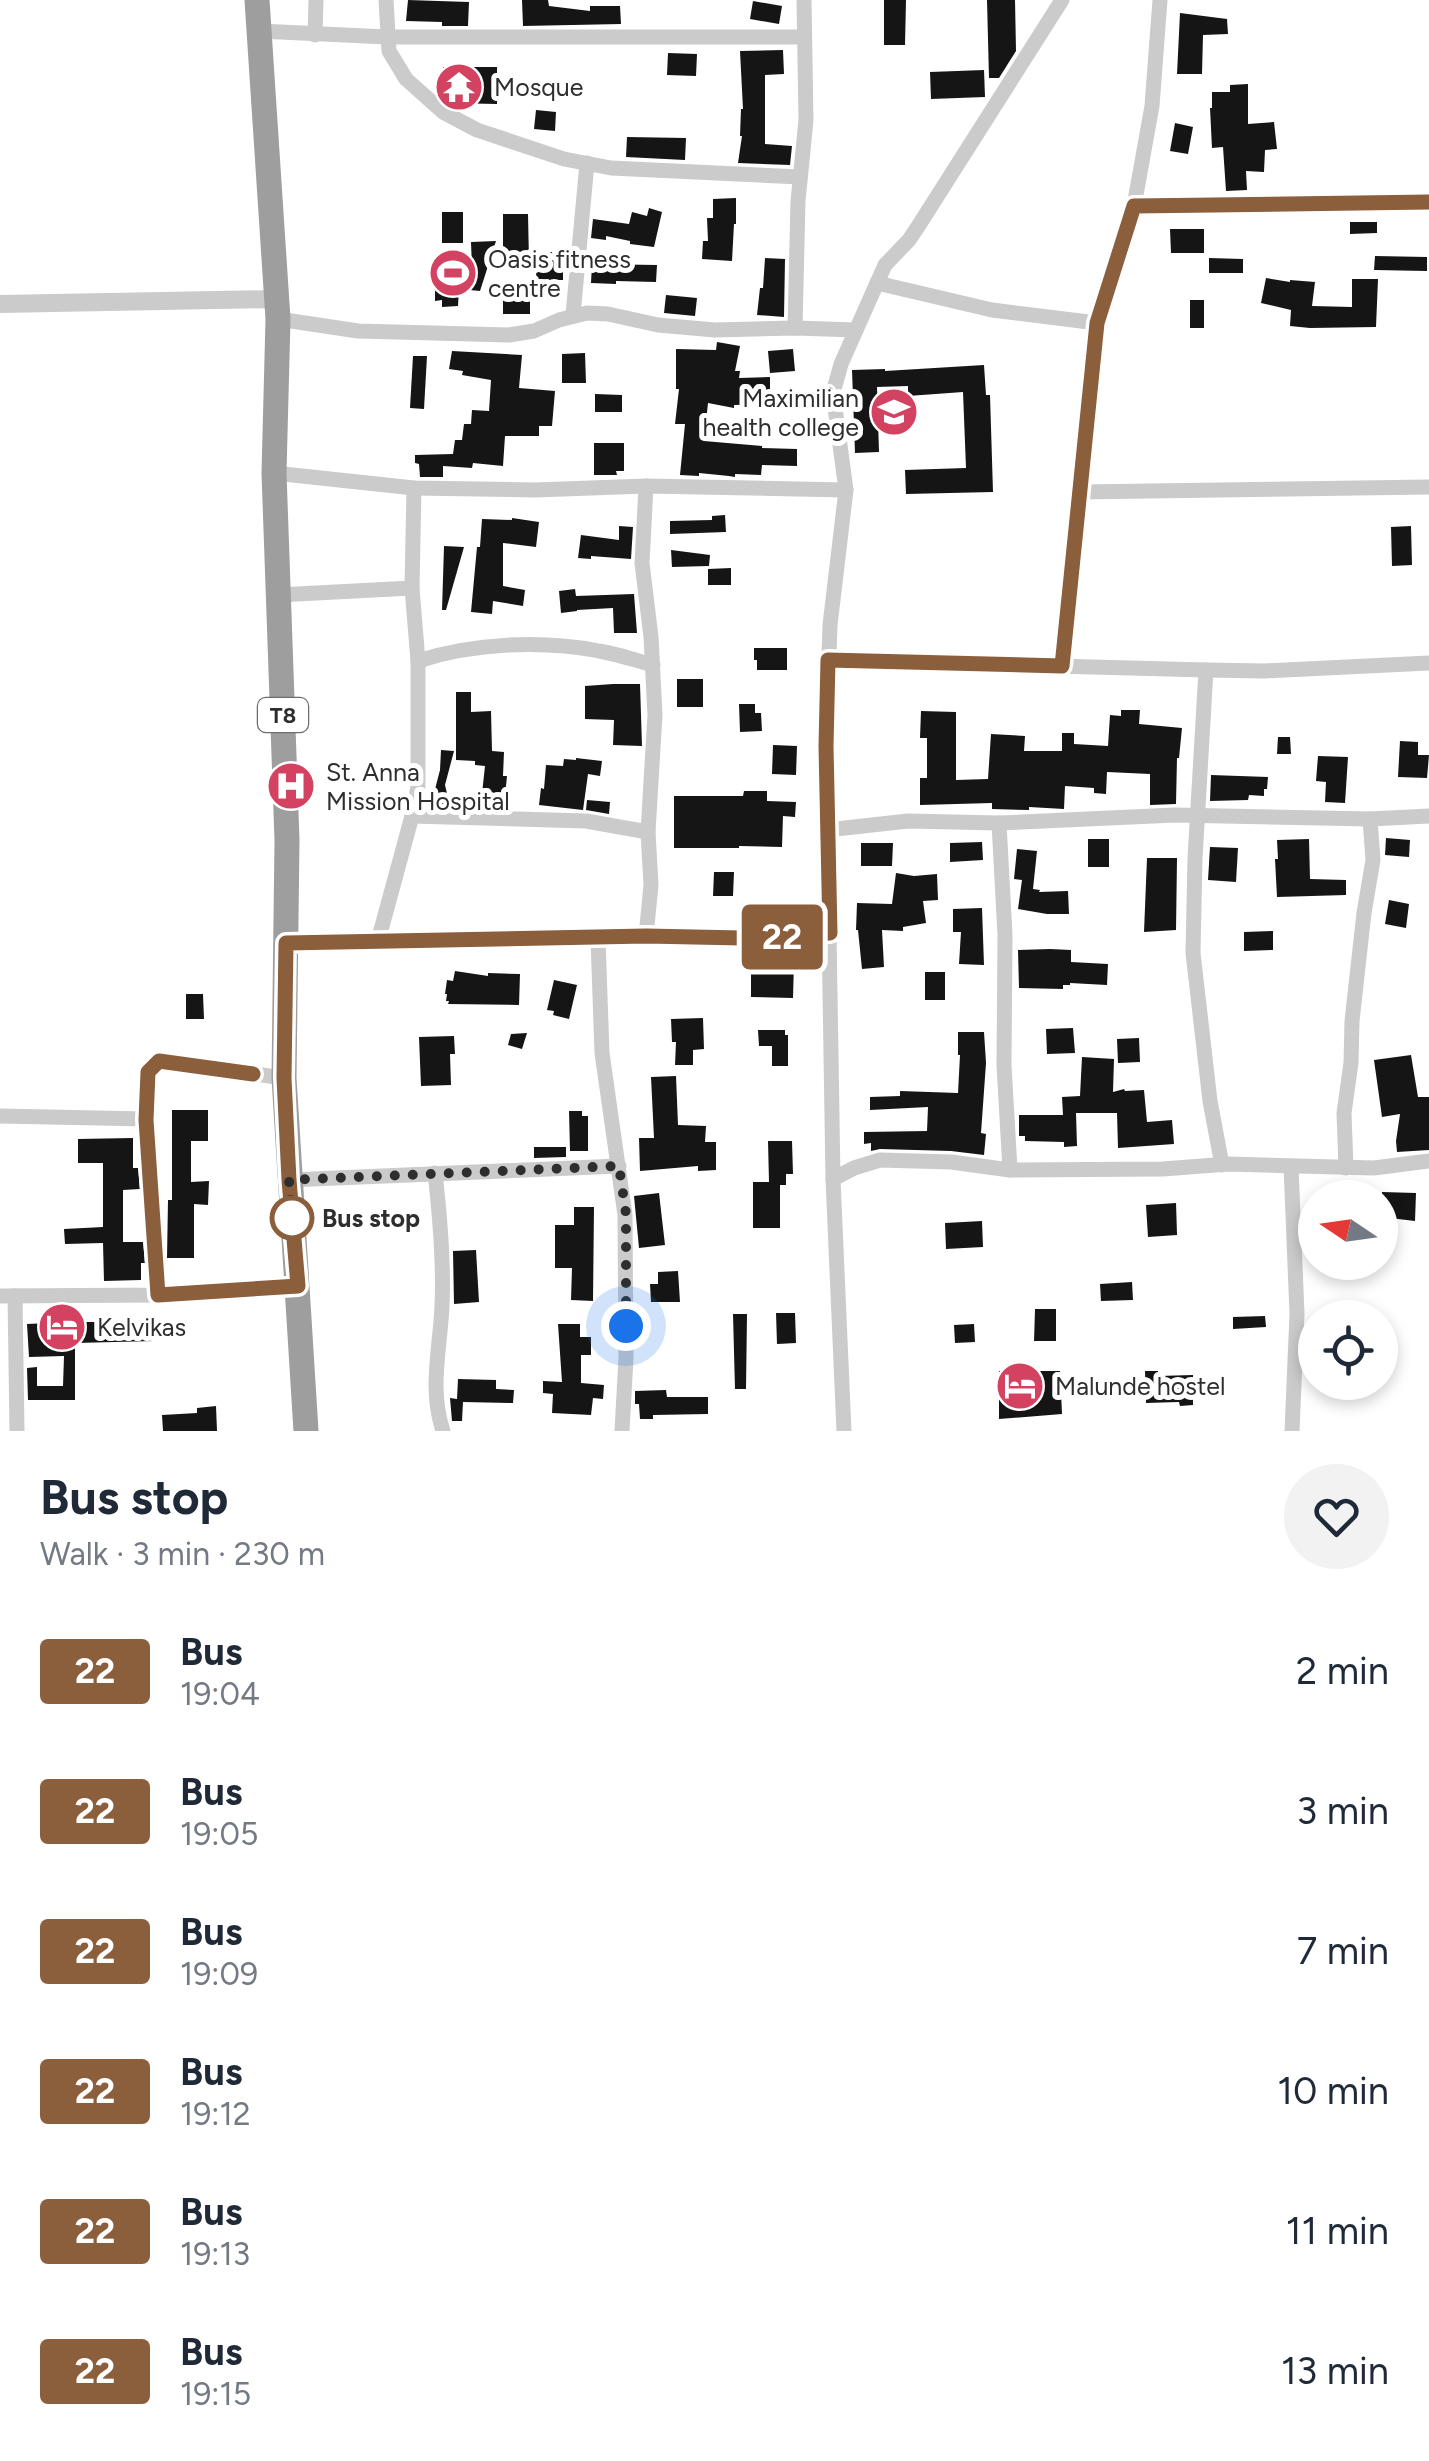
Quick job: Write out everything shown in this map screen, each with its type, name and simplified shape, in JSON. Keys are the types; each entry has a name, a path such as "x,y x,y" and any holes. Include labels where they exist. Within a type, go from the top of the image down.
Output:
{"highway":[{"name":"T8","path":"257,0 277,309 274,472 287,840 284,1078 306,1431"}],"street":[{"path":"314,35 316,0"},
{"path":"386,0 389,51 406,78 443,112 478,130 564,159 610,168 800,177"},
{"path":"795,328 806,120 804,0"},
{"path":"844,1431 827,830 828,660 846,490 833,393 886,265 909,240 973,144 1062,0"},
{"path":"1062,666 1097,323 1134,206 1152,106 1160,0"},
{"path":"259,31 387,37 803,37"},
{"path":"572,315 586,163"},
{"path":"1134,206 1429,202"},
{"path":"877,284 992,310 1097,323"},
{"path":"0,304 277,309 358,331 509,335 587,313 716,330 856,330"},
{"path":"274,472 414,488 534,490 646,486 846,490"},
{"path":"646,486 642,563 653,664 654,715 648,832 651,885 646,936"},
{"path":"1080,492 1429,487"},
{"path":"378,942 418,787 418,661 412,588 414,488"},
{"path":"278,596 412,588"},
{"path":"418,661 485,648 560,646 653,664"},
{"path":"828,660 1206,670 1429,662"},
{"path":"1206,670 1194,972 1222,1165"},
{"path":"412,816 586,821 648,832"},
{"path":"827,830 908,821 1429,816"},
{"path":"1346,1168 1344,1114 1352,1021 1373,860 1370,819"},
{"path":"1000,823 1010,1170"},
{"path":"286,943 646,936 742,938 830,933"},
{"path":"598,939 602,1053 626,1214 622,1431"},
{"path":"158,1295 146,1120 146,1077 150,1067 159,1061 284,1078"},
{"path":"0,1116 146,1120"},
{"path":"834,1180 854,1168 880,1160 952,1162 1010,1170 1222,1165 1374,1168 1429,1160"},
{"path":"289,1180 619,1166"},
{"path":"1291,1166 1296,1314 1292,1431"},
{"path":"436,1173 442,1270 434,1378 436,1410 443,1431"},
{"path":"17,1431 8,1296 158,1295 298,1286"}],"building":[{"path":"408,0 469,2 468,26 406,21"},
{"path":"522,0 548,0 549,6 590,11 590,6 620,6 621,24 523,26"},
{"path":"884,0 906,0 905,45 884,45"},
{"path":"987,0 1015,0 1016,51 999,78 989,78"},
{"path":"753,1 782,6 779,24 750,19"},
{"path":"1180,13 1227,19 1228,34 1203,35 1202,74 1177,74"},
{"path":"783,50 784,74 765,75 765,144 792,146 790,165 738,163 743,109 740,51"},
{"path":"668,53 697,54 696,76 667,75"},
{"path":"443,67 497,67 497,104 449,103 443,97"},
{"path":"984,70 985,97 931,99 930,72"},
{"path":"1248,84 1248,124 1274,122 1277,149 1265,150 1264,172 1246,171 1247,190 1226,191 1223,147 1212,148 1212,92 1230,92 1230,85"},
{"path":"536,110 556,112 555,131 534,129"},
{"path":"1175,123 1193,127 1188,154 1170,151"},
{"path":"627,137 686,138 685,160 626,157"},
{"path":"736,198 732,261 702,259 703,241 708,241 707,218 713,218 713,199"},
{"path":"649,208 662,212 654,247 606,236 606,240 591,238 593,219 629,224 632,212 647,216"},
{"path":"442,212 463,212 463,243 442,243"},
{"path":"503,214 528,214 529,261 503,262"},
{"path":"1350,222 1377,222 1377,233 1350,234"},
{"path":"1170,229 1204,229 1204,253 1171,253"},
{"path":"496,241 480,291 459,289 458,306 442,307 442,300 435,301 435,267 472,267 471,242"},
{"path":"537,252 563,252 563,280 536,280"},
{"path":"1375,256 1427,257 1427,271 1374,270"},
{"path":"765,258 785,259 784,317 757,315"},
{"path":"1209,258 1243,259 1243,273 1209,273"},
{"path":"592,264 657,265 656,282 591,283"},
{"path":"1266,278 1315,282 1312,306 1352,307 1352,279 1378,279 1376,327 1290,326 1291,310 1261,303"},
{"path":"503,293 530,293 530,314 503,314"},
{"path":"666,295 697,298 695,316 664,313"},
{"path":"1190,300 1204,300 1204,328 1190,328"},
{"path":"717,342 740,346 735,371 740,371 739,378 770,377 770,404 734,408 708,403 704,441 797,449 797,466 762,465 761,475 735,477 680,475 685,424 675,424 679,389 676,349 716,350"},
{"path":"793,349 795,371 770,373 768,351"},
{"path":"452,351 522,355 519,388 555,391 552,426 539,426 539,436 505,436 503,466 443,466 443,477 420,477 415,455 453,454 455,440 462,440 464,424 471,424 472,410 489,411 491,380 449,369"},
{"path":"585,353 586,383 562,383 562,354"},
{"path":"413,356 427,356 424,409 410,408"},
{"path":"984,365 986,395 990,395 993,492 906,494 905,470 966,468 963,392 908,396 908,386 877,387 879,452 855,453 852,370"},
{"path":"595,394 622,395 622,412 595,412"},
{"path":"594,443 624,443 624,471 616,471 617,475 594,475"},
{"path":"725,515 726,532 670,534 670,521 712,520 712,516"},
{"path":"482,519 539,522 536,547 503,543 503,586 525,590 523,606 493,601 492,614 471,612"},
{"path":"619,526 633,527 631,559 578,558 581,535 619,540"},
{"path":"1411,526 1412,565 1392,566 1391,527"},
{"path":"444,546 464,547 446,610 442,610"},
{"path":"671,550 710,555 709,566 672,567"},
{"path":"731,568 731,585 708,585 708,569"},
{"path":"575,589 576,596 634,594 637,633 614,633 613,608 561,613 559,591"},
{"path":"754,648 787,648 787,670 757,670"},
{"path":"677,679 703,679 703,707 677,707"},
{"path":"640,684 642,746 613,745 614,720 585,719 585,686"},
{"path":"456,692 471,692 471,712 491,711 492,751 504,752 504,806 481,803 485,766 456,760"},
{"path":"739,704 755,704 755,713 761,713 762,731 740,732"},
{"path":"1121,710 1140,710 1139,724 1182,728 1176,804 1150,805 1150,774 1107,772 1106,794 1094,793 1094,788 1065,786 1064,809 992,809 992,803 920,805 920,778 927,778 927,738 920,738 921,711 956,712 956,780 988,779 991,734 1025,736 1024,751 1062,751 1062,733 1074,733 1074,744 1108,746 1110,715 1121,716"},
{"path":"1278,737 1290,737 1291,754 1277,754"},
{"path":"1400,741 1418,742 1418,755 1429,755 1427,778 1398,777"},
{"path":"773,745 797,746 796,775 772,774"},
{"path":"441,750 454,751 445,785 450,806 437,805 434,793"},
{"path":"1318,756 1348,757 1345,803 1325,802 1326,782 1316,781"},
{"path":"564,759 602,761 600,776 588,774 583,810 539,805 546,765 563,766"},
{"path":"1211,775 1268,777 1267,789 1264,796 1249,795 1248,800 1210,801"},
{"path":"744,791 767,791 767,801 796,802 795,817 783,816 782,847 674,848 674,796 743,796"},
{"path":"587,800 610,802 609,814 586,810"},
{"path":"1386,838 1410,840 1409,857 1385,855"},
{"path":"1088,839 1109,839 1109,867 1088,867"},
{"path":"1309,839 1310,879 1346,880 1346,895 1277,897 1277,840"},
{"path":"982,842 983,860 950,862 950,843"},
{"path":"861,843 893,843 892,866 861,866"},
{"path":"1210,847 1238,848 1236,882 1208,880"},
{"path":"1017,849 1037,851 1033,889 1068,891 1069,914 1018,909 1022,880 1014,879"},
{"path":"1147,858 1177,858 1176,930 1144,932"},
{"path":"714,872 734,872 733,896 713,896"},
{"path":"896,873 937,874 938,900 923,901 926,923 903,927 903,931 882,930 884,967 862,969 856,930 857,903 892,904"},
{"path":"1389,900 1409,904 1406,928 1385,924"},
{"path":"982,908 984,965 959,964 961,932 953,932 953,909"},
{"path":"1273,931 1273,950 1244,951 1244,932"},
{"path":"1018,950 1071,950 1071,962 1108,964 1107,985 1070,983 1063,985 1063,989 1019,988"},
{"path":"751,960 794,961 793,998 751,997"},
{"path":"455,971 488,976 520,974 519,1005 448,1004 447,980 453,981"},
{"path":"925,972 945,972 945,1000 925,1000"},
{"path":"554,980 577,985 569,1019 547,1010"},
{"path":"186,994 203,994 204,1019 186,1019"},
{"path":"703,1018 704,1049 693,1050 693,1065 675,1065 671,1019"},
{"path":"1073,1028 1075,1053 1047,1054 1046,1029"},
{"path":"758,1030 785,1030 788,1066 772,1066 772,1046 759,1046"},
{"path":"958,1032 984,1032 984,1155 871,1151 871,1143 864,1144 864,1132 927,1131 928,1107 870,1110 870,1097 900,1096 900,1091 958,1093"},
{"path":"527,1033 522,1049 508,1045 511,1034"},
{"path":"454,1036 451,1085 421,1086 419,1037"},
{"path":"1139,1038 1140,1062 1118,1063 1117,1039"},
{"path":"1411,1055 1418,1097 1429,1097 1429,1150 1397,1152 1400,1114 1382,1117 1374,1060"},
{"path":"1082,1057 1114,1059 1113,1092 1144,1090 1147,1122 1172,1120 1174,1144 1118,1148 1117,1113 1076,1113 1077,1146 1025,1141 1025,1136 1019,1136 1019,1115 1063,1115 1062,1097 1080,1096"},
{"path":"676,1076 678,1125 706,1126 705,1142 716,1142 716,1170 698,1171 698,1166 640,1171 639,1138 654,1138 651,1077"},
{"path":"172,1110 208,1110 208,1141 191,1141 191,1182 209,1181 208,1205 194,1204 194,1258 167,1258 168,1200 172,1200"},
{"path":"569,1111 582,1111 582,1116 588,1116 588,1151 570,1151"},
{"path":"133,1138 133,1168 138,1168 140,1189 123,1190 123,1242 143,1242 145,1263 141,1263 141,1280 104,1281 103,1243 65,1244 64,1229 103,1227 103,1163 78,1163 78,1139"},
{"path":"768,1141 792,1141 793,1174 786,1174 786,1185 780,1185 780,1228 753,1228 753,1182 769,1182"},
{"path":"534,1147 566,1147 566,1157 534,1158"},
{"path":"1398,1192 1416,1193 1415,1221 1398,1219"},
{"path":"659,1193 665,1245 639,1248 634,1196"},
{"path":"1176,1203 1177,1235 1148,1237 1146,1205"},
{"path":"574,1207 594,1207 593,1301 571,1300 572,1268 555,1268 555,1225 574,1225"},
{"path":"982,1221 983,1247 946,1249 945,1223"},
{"path":"476,1250 479,1302 454,1304 453,1251"},
{"path":"678,1271 680,1302 651,1302 650,1284 658,1284 658,1272"},
{"path":"1132,1282 1133,1300 1101,1301 1100,1284"},
{"path":"1035,1309 1056,1309 1056,1341 1034,1341"},
{"path":"776,1313 795,1313 796,1343 777,1344"},
{"path":"733,1314 747,1314 746,1389 735,1389"},
{"path":"1265,1316 1266,1327 1233,1329 1233,1317"},
{"path":"154,1322 154,1341 75,1343 75,1400 28,1400 27,1368 37,1367 37,1386 63,1386 64,1356 29,1357 27,1324"},
{"path":"558,1324 580,1324 580,1337 591,1337 591,1355 581,1355 581,1383 604,1385 603,1399 593,1398 591,1415 552,1413 553,1394 543,1393 543,1381 562,1382"},
{"path":"974,1324 975,1342 955,1343 954,1325"},
{"path":"999,1371 1060,1371 1062,1414 999,1419"},
{"path":"1145,1371 1158,1371 1158,1376 1193,1375 1193,1405 1146,1403"},
{"path":"458,1379 496,1380 496,1389 514,1390 513,1403 463,1402 462,1421 452,1421 450,1398 457,1399"},
{"path":"666,1390 667,1397 708,1397 708,1414 653,1415 653,1419 640,1419 635,1391"},
{"path":"216,1406 217,1431 163,1431 162,1415 197,1413 197,1408"}],"bus line":[{"name":"22","path":"253,1074 159,1061 148,1072 146,1120 158,1295 298,1286 284,1078 286,943 646,936 742,938 830,933 828,660 1062,666 1097,323 1134,206 1429,202"}],"place":[{"name":"Mosque","path":"459,87"},
{"name":"Oasis fitness centre","path":"453,273"},
{"name":"Maximilian health college","path":"894,412"},
{"name":"St. Anna Mission Hospital","path":"291,786"},
{"name":"Bus stop","path":"292,1218"},
{"name":"Kelvikas","path":"62,1327"},
{"name":"Malunde hostel","path":"1020,1386"}],"route":[{"path":"292,1218 289,1180 619,1166 626,1214 626,1326"}]}
